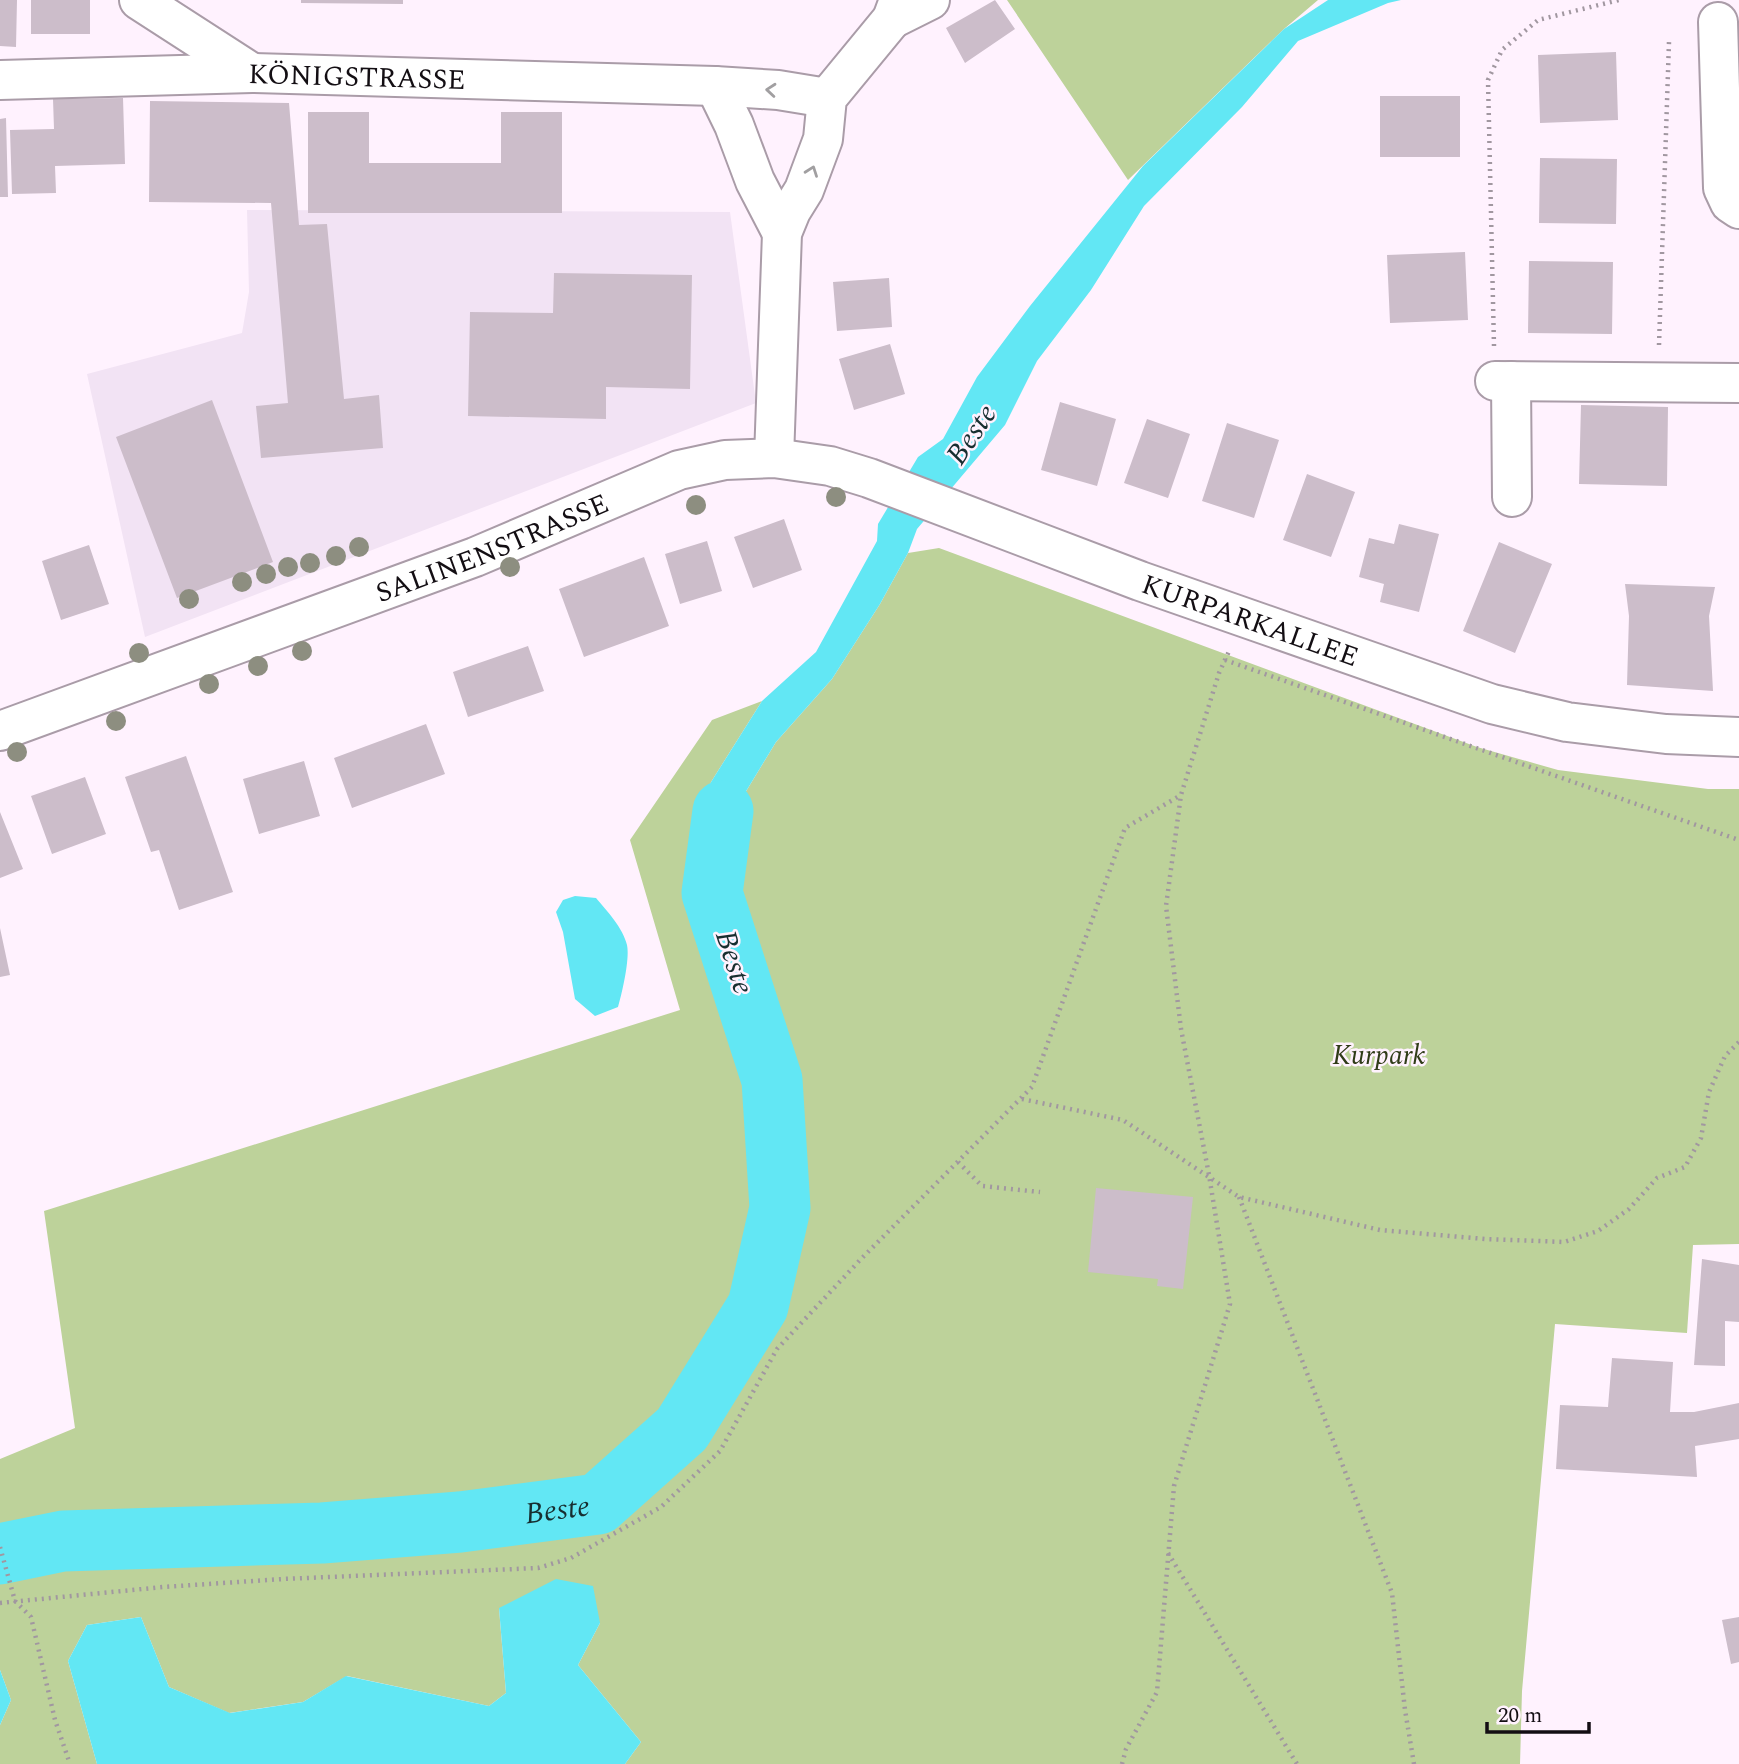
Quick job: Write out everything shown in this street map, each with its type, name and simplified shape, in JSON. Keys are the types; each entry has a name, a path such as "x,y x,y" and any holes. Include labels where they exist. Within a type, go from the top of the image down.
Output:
{"street":[{"path":"139,0 252,73"},
{"path":"774,458 782,233 808,182 823,139 827,97 896,9 930,0"},
{"path":"1718,22 1723,188 1730,203 1739,209"},
{"name":"KÖNIGSTRASSE","path":"0,80 252,73 715,86 778,90 827,97"},
{"path":"715,86 734,125 755,181 782,233"},
{"path":"1512,497 1503,381 1739,383"},
{"name":"KURPARKALLEE","path":"774,458 830,466 869,478 981,522 1492,704 1567,722 1666,734 1739,737"},
{"name":"SALINENSTRASSE","path":"0,731 475,557 679,470 725,460 774,458"}],"path":[{"path":"1503,381 1488,79 1502,50 1538,20 1619,0"},
{"path":"1658,381 1669,42"},
{"path":"1122,1764 1126,1749 1157,1692 1174,1486 1230,1304 1181,1030 1166,906 1181,795 1225,660 1245,617"},
{"path":"1225,660 1739,840"},
{"path":"0,1603 163,1587 284,1579 538,1568 571,1558 661,1507 720,1451 777,1349 861,1259 1032,1087 1125,828 1181,795"},
{"path":"1022,1099 1123,1120 1239,1197 1380,1230 1485,1239 1564,1242 1598,1231 1629,1209 1657,1178 1685,1167 1701,1138 1709,1092 1714,1080 1725,1056 1739,1042"},
{"path":"958,1162 982,1186 1040,1192"},
{"path":"1239,1197 1392,1593 1414,1764"},
{"path":"0,1547 15,1601 32,1617 55,1720 70,1764"},
{"path":"1168,1553 1297,1764"}],"shaded area":[{"path":"247,210 730,212 756,403 145,637 87,374 242,333 249,292"}],"green space":[{"path":"1007,0 1318,0 1284,29 1128,180"},
{"name":"Kurpark","path":"939,548 1477,747 1558,770 1708,789 1739,789 1739,1244 1693,1245 1687,1333 1555,1324 1522,1691 1520,1764 625,1764 641,1742 578,1665 600,1623 499,1608 506,1693 489,1706 347,1676 303,1702 229,1713 169,1687 141,1617 87,1625 68,1661 97,1764 0,1764 0,1725 11,1700 0,1670 0,1554 47,1544 0,1550 0,1459 75,1428 44,1211 680,1010 630,840 712,720 762,701 711,782 688,872 712,892 731,816 776,742 832,679 880,604 908,553"}],"water":[{"path":"1328,0 1401,0 1298,41 1242,107 1144,206 1091,290 1037,361 1005,425 917,529 908,553 880,604 832,679 776,742 731,816 712,893 688,872 691,831 711,782 762,701 816,652 877,541 878,524 918,457 943,439 977,377 1030,306 1143,166 1284,29"},
{"path":"575,896 596,898 618,926 628,951 618,1007 595,1016 575,999 563,932 556,912 563,900"},
{"path":"556,1579 593,1586 600,1623 578,1665 641,1742 625,1764 97,1764 68,1661 87,1625 141,1617 169,1687 230,1713 303,1702 346,1676 489,1706 506,1693 499,1608"},
{"path":"0,1670 11,1700 0,1725"}],"building":[{"path":"0,0 17,0 16,47 0,46"},
{"path":"31,0 90,0 90,34 31,34"},
{"path":"301,0 403,0 403,4 301,3"},
{"path":"995,0 1015,29 965,63 946,28"},
{"path":"1616,52 1618,120 1540,123 1538,55"},
{"path":"1380,96 1460,96 1460,157 1380,157"},
{"path":"123,98 125,164 55,166 56,193 12,194 10,130 54,129 53,99"},
{"path":"150,101 289,103 299,225 327,224 344,399 379,395 383,448 261,458 256,406 288,403 271,203 149,202"},
{"path":"308,112 369,112 369,163 501,163 501,112 562,112 562,213 308,213"},
{"path":"6,118 8,197 0,197 0,119"},
{"path":"1540,158 1617,159 1616,224 1539,223"},
{"path":"1465,252 1468,320 1390,323 1387,255"},
{"path":"1529,261 1613,262 1612,334 1528,333"},
{"path":"554,273 692,275 690,389 606,387 606,419 468,416 470,312 553,313"},
{"path":"889,278 892,327 837,331 833,282"},
{"path":"890,344 905,394 854,410 839,359"},
{"path":"212,400 273,562 177,598 116,437"},
{"path":"1060,402 1116,419 1097,486 1041,470"},
{"path":"1581,405 1668,407 1667,486 1579,484"},
{"path":"1147,419 1190,434 1168,498 1124,483"},
{"path":"1227,423 1279,440 1254,518 1202,501"},
{"path":"1307,474 1355,492 1331,557 1283,540"},
{"path":"784,519 802,570 753,588 734,537"},
{"path":"1399,524 1439,534 1419,612 1380,602 1384,584 1359,577 1369,538 1394,544"},
{"path":"707,541 722,591 680,604 665,554"},
{"path":"1499,542 1552,564 1515,653 1463,631"},
{"path":"89,545 109,604 61,620 42,561"},
{"path":"644,557 669,626 584,657 559,589"},
{"path":"1625,584 1715,587 1709,616 1713,691 1627,685 1629,616"},
{"path":"528,646 544,691 468,717 453,672"},
{"path":"426,724 445,774 352,808 334,758"},
{"path":"186,756 233,892 179,910 159,850 151,852 125,777"},
{"path":"304,761 320,816 259,834 243,779"},
{"path":"85,777 106,834 52,854 31,796"},
{"path":"0,812 23,869 0,878"},
{"path":"0,928 10,975 0,977"},
{"path":"1096,1188 1193,1197 1183,1289 1157,1286 1158,1279 1088,1272"},
{"path":"1702,1259 1739,1265 1739,1322 1725,1321 1725,1366 1694,1365"},
{"path":"1612,1358 1673,1362 1670,1412 1694,1412 1739,1403 1739,1439 1695,1446 1697,1477 1556,1469 1560,1405 1608,1407"},
{"path":"1739,1617 1739,1662 1731,1664 1722,1620"}],"waterway":[{"name":"Beste","path":"0,1554 63,1541 322,1533 460,1522 598,1504 682,1429 758,1306 780,1208 772,1080 712,893 723,811"}]}
